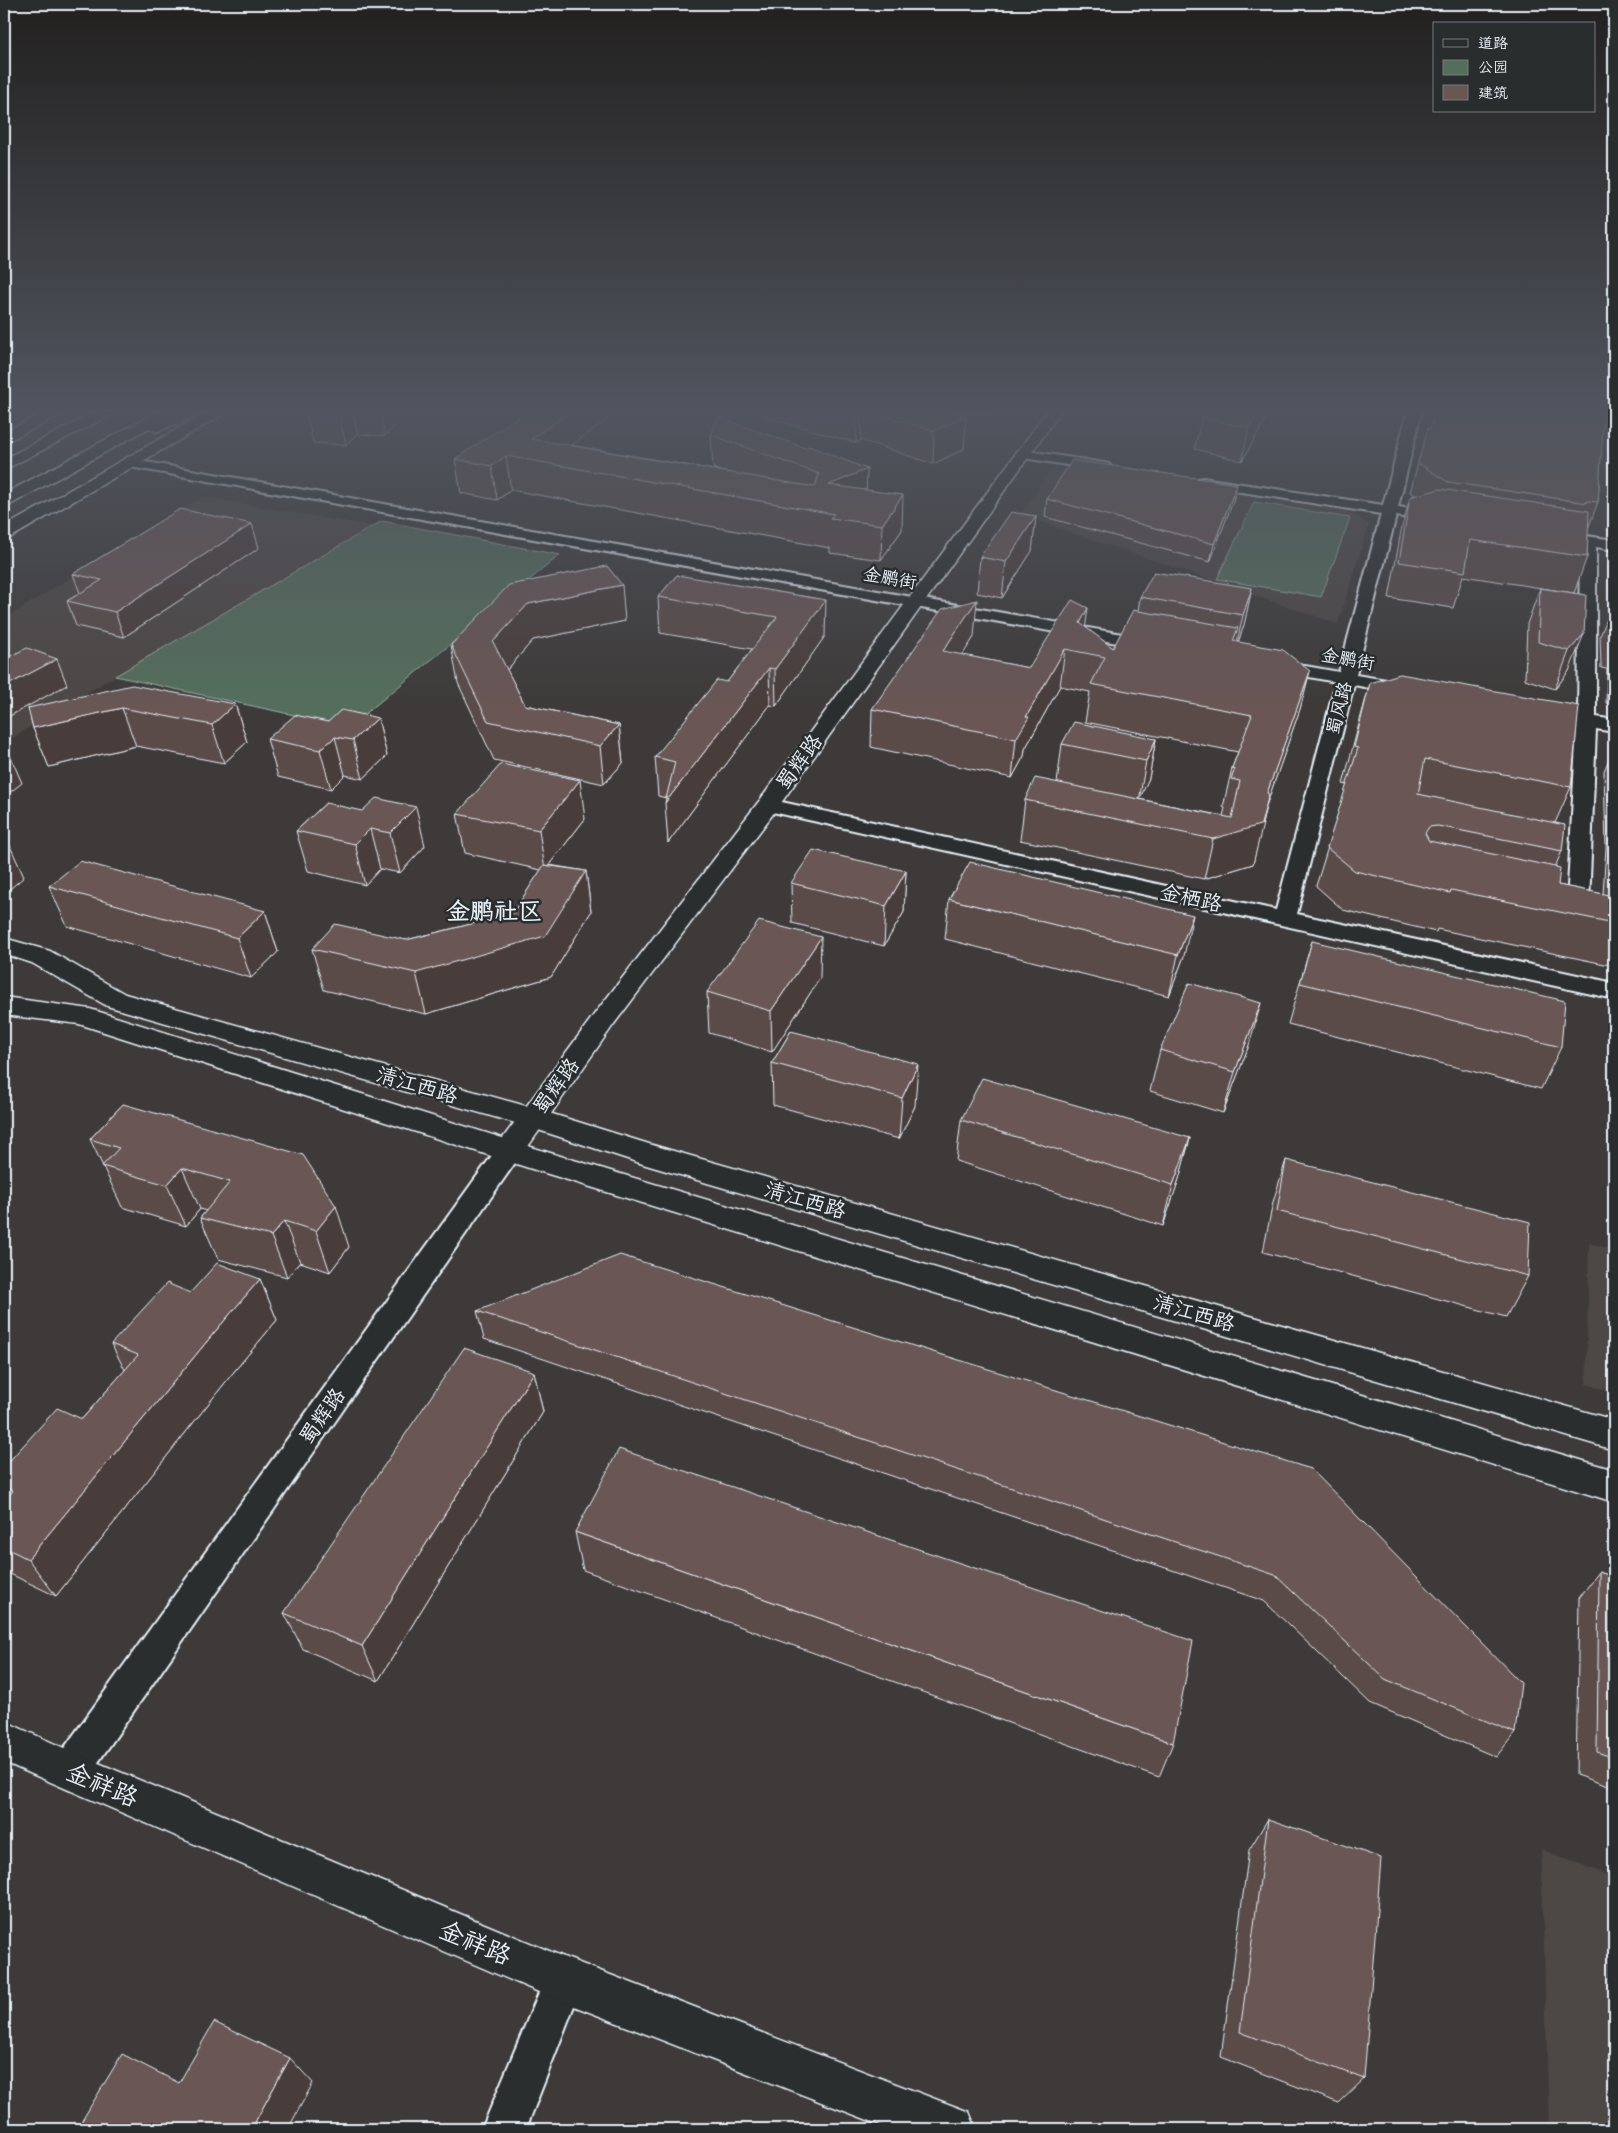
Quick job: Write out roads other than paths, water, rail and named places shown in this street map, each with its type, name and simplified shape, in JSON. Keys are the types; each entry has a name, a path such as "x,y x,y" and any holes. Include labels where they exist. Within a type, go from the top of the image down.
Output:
{"main road":[{"path":"4,534 47,510"},
{"name":"蜀辉路","path":"510,1150 605,1018 768,805 982,510"},
{"name":"清江西路","path":"4,946 41,957 116,1000 533,1118 646,1154 1614,1435"},
{"path":"14,969 116,1000"},
{"path":"4,994 81,1014"},
{"name":"清江西路","path":"4,1006 81,1014 552,1164 1614,1486"},
{"name":"金祥路","path":"4,1741 70,1771 564,1980 952,2129"}],"street":[{"name":"金鹏街","path":"393,510 1171,648"},
{"path":"1386,510 1456,521"},
{"name":"蜀风路","path":"1285,918 1389,510"},
{"path":"1541,534 1614,545"},
{"path":"1578,905 1587,721 1588,541"},
{"name":"金鹏街","path":"1258,663 1423,692"},
{"path":"1529,711 1614,726"},
{"name":"金栖路","path":"768,805 1614,991"},
{"name":"蜀辉路","path":"70,1771 510,1150"},
{"path":"504,2129 564,1980"}],"district":[{"name":"金鹏社区","path":"494,911"}]}
